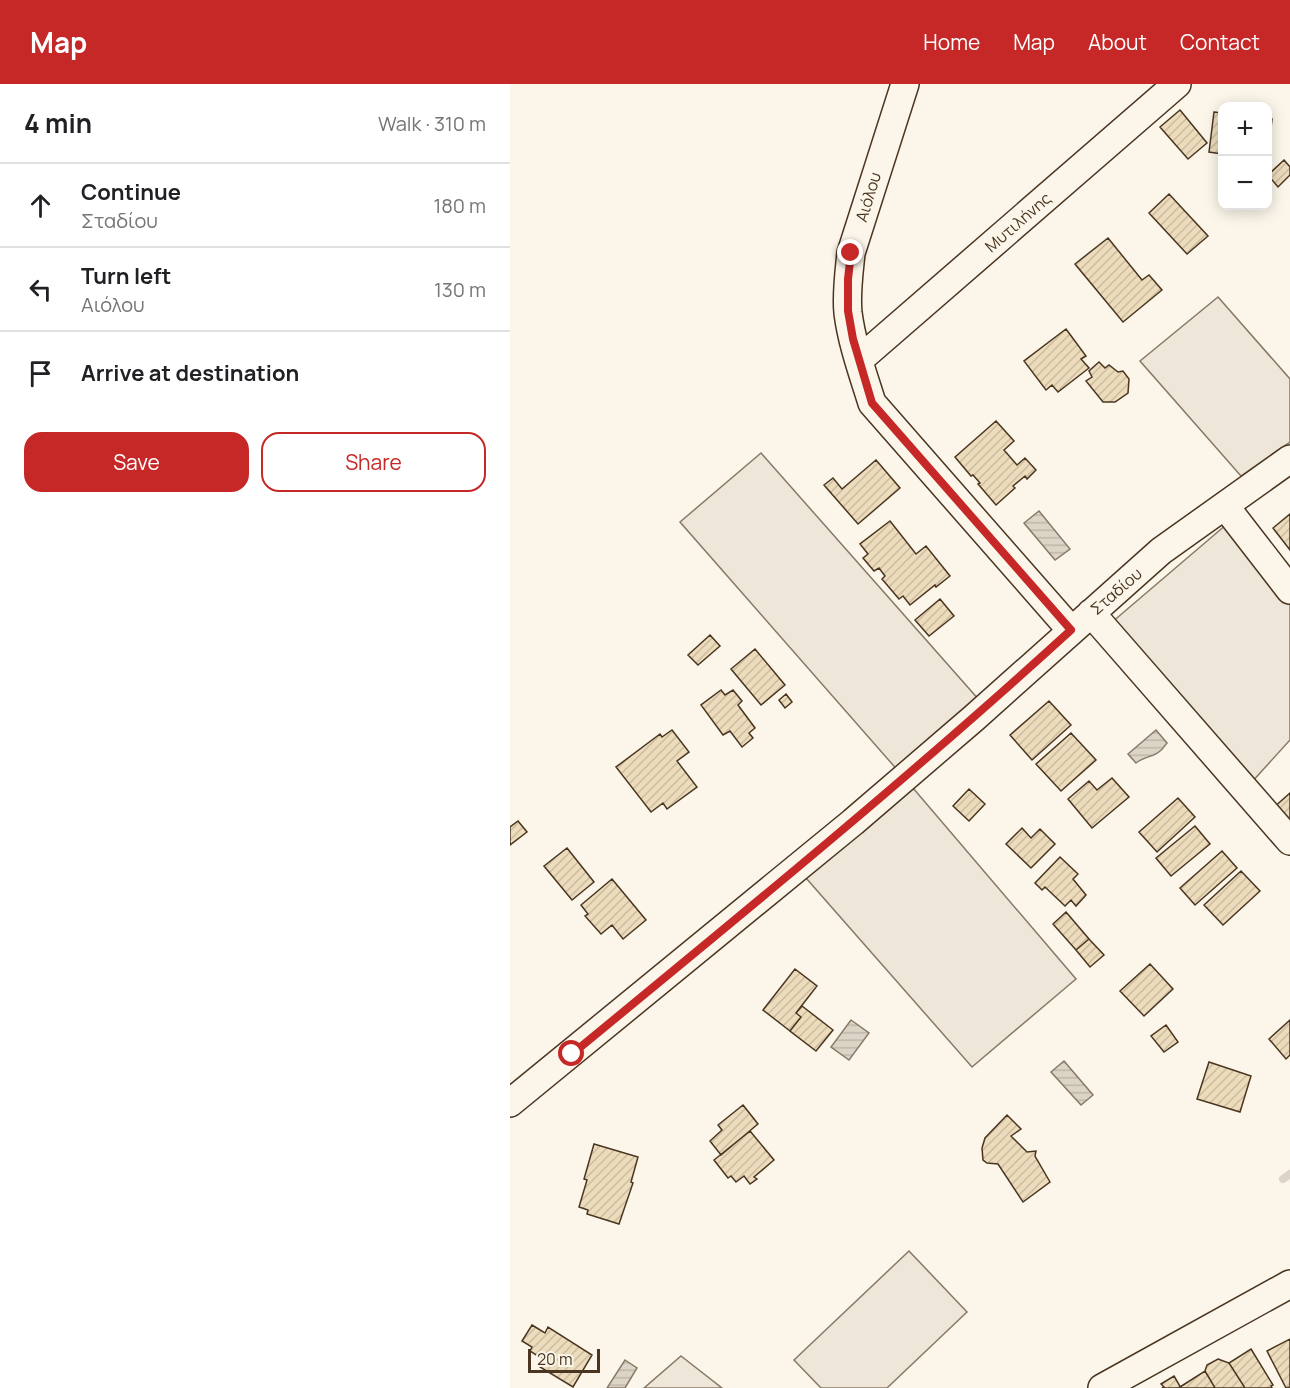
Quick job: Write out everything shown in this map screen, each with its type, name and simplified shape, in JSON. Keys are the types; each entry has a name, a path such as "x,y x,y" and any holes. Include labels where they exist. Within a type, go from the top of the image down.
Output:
{"street":[{"name":"Αιόλου","path":"905,84 851,253 848,279 848,311 872,403 1290,841"},
{"name":"Μυτιλήνης","path":"859,360 1177,84"},
{"name":"Σταδίου","path":"510,1103 844,829 974,718 1161,551 1290,459"},
{"path":"1225,506 1290,590"},
{"path":"1102,1388 1290,1284"}],"shaded area":[{"path":"1218,297 1290,379 1290,442 1241,476 1140,361"},
{"path":"761,453 980,701 900,773 680,522"},
{"path":"1039,511 1070,549 1055,560 1024,523"},
{"path":"1227,524 1290,603 1290,740 1250,784 1111,623"},
{"path":"1156,730 1167,743 1158,753 1136,763 1128,754"},
{"path":"913,788 1076,979 972,1067 806,878"},
{"path":"851,1020 869,1033 849,1060 831,1047"},
{"path":"1064,1061 1093,1095 1081,1105 1051,1072"},
{"path":"909,1251 967,1312 887,1388 821,1388 794,1360"},
{"path":"681,1356 722,1388 644,1388"},
{"path":"625,1360 637,1368 625,1388 607,1388"}],"building":[{"path":"1180,110 1207,143 1188,159 1160,127"},
{"path":"1214,112 1218,112 1218,153 1209,152"},
{"path":"1284,160 1290,167 1290,175 1278,187 1272,180 1272,171"},
{"path":"1169,194 1208,236 1187,254 1149,213"},
{"path":"1108,238 1142,280 1149,275 1162,290 1123,322 1075,264"},
{"path":"1066,329 1086,356 1081,359 1089,368 1058,392 1052,385 1046,390 1024,361"},
{"path":"1099,362 1105,368 1109,365 1118,372 1123,371 1129,379 1128,393 1115,402 1103,402 1086,381 1092,377 1089,371"},
{"path":"996,421 1014,441 1004,450 1017,465 1025,458 1036,470 1027,479 1025,476 1013,486 1015,488 996,505 978,484 980,483 955,457"},
{"path":"876,460 900,488 858,524 824,485 833,478 842,489"},
{"path":"1290,514 1290,550 1273,528"},
{"path":"890,521 916,554 926,546 950,576 910,605 903,596 899,599 882,579 885,576 879,568 874,571 863,558 868,554 860,544"},
{"path":"940,599 954,616 929,636 915,620"},
{"path":"710,635 720,646 698,665 688,655"},
{"path":"755,649 785,685 761,705 731,669"},
{"path":"721,690 725,695 733,690 742,701 738,705 755,728 749,733 753,738 742,747 730,731 723,735 701,705"},
{"path":"786,694 792,702 785,708 779,700"},
{"path":"1049,701 1071,725 1032,760 1010,735"},
{"path":"672,730 689,752 677,761 697,787 667,809 663,803 651,812 616,767 660,734 662,737"},
{"path":"1071,733 1096,760 1061,791 1036,764"},
{"path":"1112,778 1129,797 1092,828 1068,799 1089,781 1097,790"},
{"path":"969,789 985,804 969,821 953,806"},
{"path":"1290,793 1290,830 1272,809"},
{"path":"1178,798 1195,817 1157,852 1139,832"},
{"path":"518,821 527,832 510,845 510,827"},
{"path":"1195,826 1210,844 1171,876 1156,858"},
{"path":"1022,828 1031,838 1040,829 1055,844 1031,868 1006,844"},
{"path":"567,848 594,882 572,900 544,866"},
{"path":"1222,851 1237,868 1195,905 1180,888"},
{"path":"1060,857 1078,874 1073,879 1086,895 1076,906 1071,900 1065,906 1045,887 1042,890 1035,883"},
{"path":"1241,871 1260,891 1223,925 1204,905"},
{"path":"612,879 646,920 623,939 612,925 601,934 585,916 588,914 581,905"},
{"path":"1066,912 1089,939 1076,950 1053,924"},
{"path":"1089,939 1104,955 1090,967 1076,950"},
{"path":"1150,964 1173,989 1144,1016 1120,991"},
{"path":"795,969 817,986 796,1013 801,1017 790,1031 763,1010"},
{"path":"802,1006 833,1030 816,1051 790,1031 801,1017 796,1013"},
{"path":"1290,1020 1290,1055 1286,1059 1269,1039"},
{"path":"1166,1025 1178,1042 1164,1052 1151,1036"},
{"path":"1209,1062 1251,1076 1240,1112 1197,1099"},
{"path":"743,1105 758,1124 721,1155 710,1141 722,1130 718,1125"},
{"path":"1007,1115 1021,1129 1011,1136 1027,1152 1036,1151 1035,1156 1050,1182 1023,1202 998,1164 987,1163 983,1160 982,1148 985,1138"},
{"path":"750,1131 774,1160 754,1177 757,1179 750,1184 744,1176 736,1182 731,1176 728,1178 714,1160"},
{"path":"594,1144 638,1157 631,1182 633,1183 619,1224 587,1214 588,1210 579,1207"},
{"path":"532,1325 545,1333 548,1327 592,1355 573,1387 540,1367 544,1360 530,1351 532,1347 522,1341"},
{"path":"1290,1339 1290,1387 1286,1388 1267,1351"},
{"path":"1251,1349 1273,1385 1272,1388 1245,1388 1229,1363"},
{"path":"1218,1359 1229,1363 1245,1388 1215,1388 1205,1371 1207,1365"},
{"path":"1205,1371 1215,1388 1180,1387"},
{"path":"1174,1376 1181,1388 1162,1388 1164,1387 1161,1384"}],"waterway":[{"path":"1283,1179 1290,1174"}],"route":[{"path":"572,1054 853,822 974,718 1071,630 872,403 853,339 848,311 851,253"}]}
